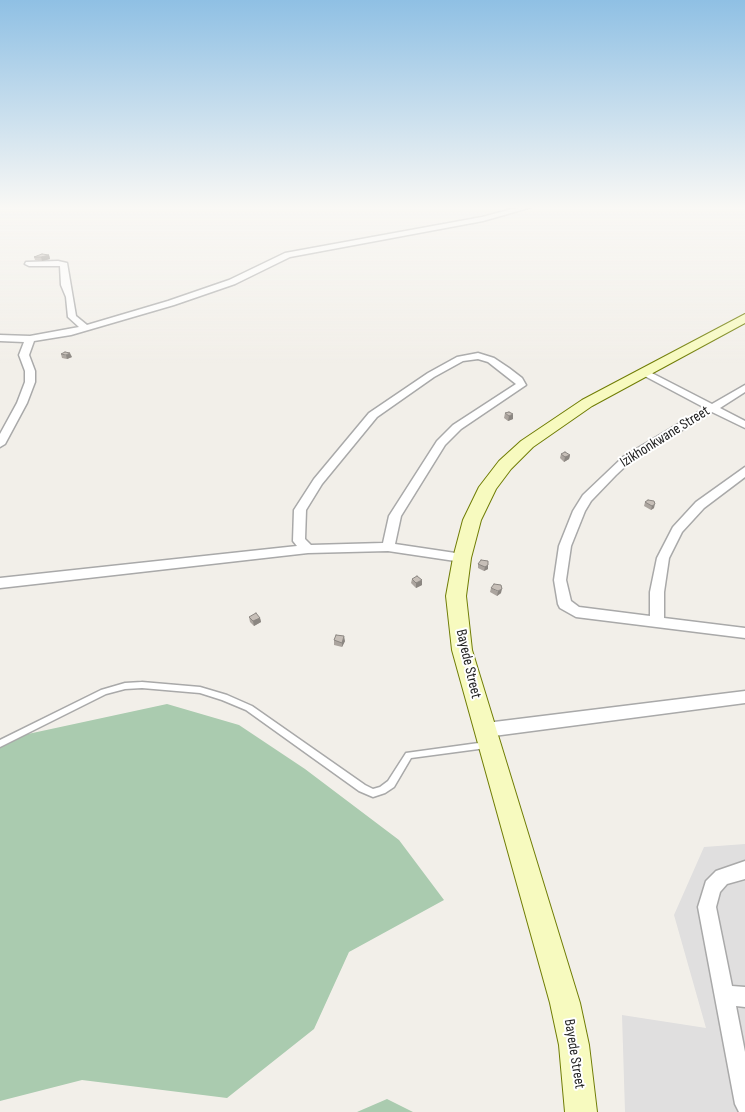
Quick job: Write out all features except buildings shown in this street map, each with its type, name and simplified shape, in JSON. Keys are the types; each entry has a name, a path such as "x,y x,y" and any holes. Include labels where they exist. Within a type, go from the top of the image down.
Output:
{"street":[{"path":"0,338 30,338 86,327 211,290 279,259"},
{"path":"29,264 58,263 64,265 65,285 70,297 72,317 86,327"},
{"name":"Bayede Street","path":"581,1112 574,1045 565,1002 462,650 456,596 462,558 472,520 488,487 506,465 555,423 644,372 745,318"},
{"path":"0,444 22,403 30,382 30,371 24,355 30,338"},
{"path":"308,549 299,541 300,510 318,482 373,415 431,375 460,359 478,356 491,360 518,380 520,385 458,428 441,443 395,516 388,547"},
{"path":"644,372 745,425"},
{"name":"Izikhonkwane Street","path":"657,621 576,612 566,606 562,595 562,563 568,537 587,498 627,459 745,388"},
{"path":"745,470 700,505 678,530 663,558 657,592 657,621 745,633"},
{"path":"0,583 308,549 388,547 462,558"},
{"path":"488,737 745,697"},
{"path":"745,870 722,877 712,887 706,907 745,1104"},
{"path":"724,995 745,997"}],"lane":[{"path":"0,744 104,692 126,686 142,685 200,690 224,697 249,708 362,788 373,793 391,784 409,755 488,737"}],"shaded area":[{"path":"745,844 745,1112 625,1112 622,1015 706,1028 674,915 704,847"}],"green space":[{"path":"167,704 239,725 305,769 399,840 444,900 349,952 314,1029 227,1098 82,1080 0,1101 0,740"},
{"path":"387,1099 413,1112 357,1112"}]}
